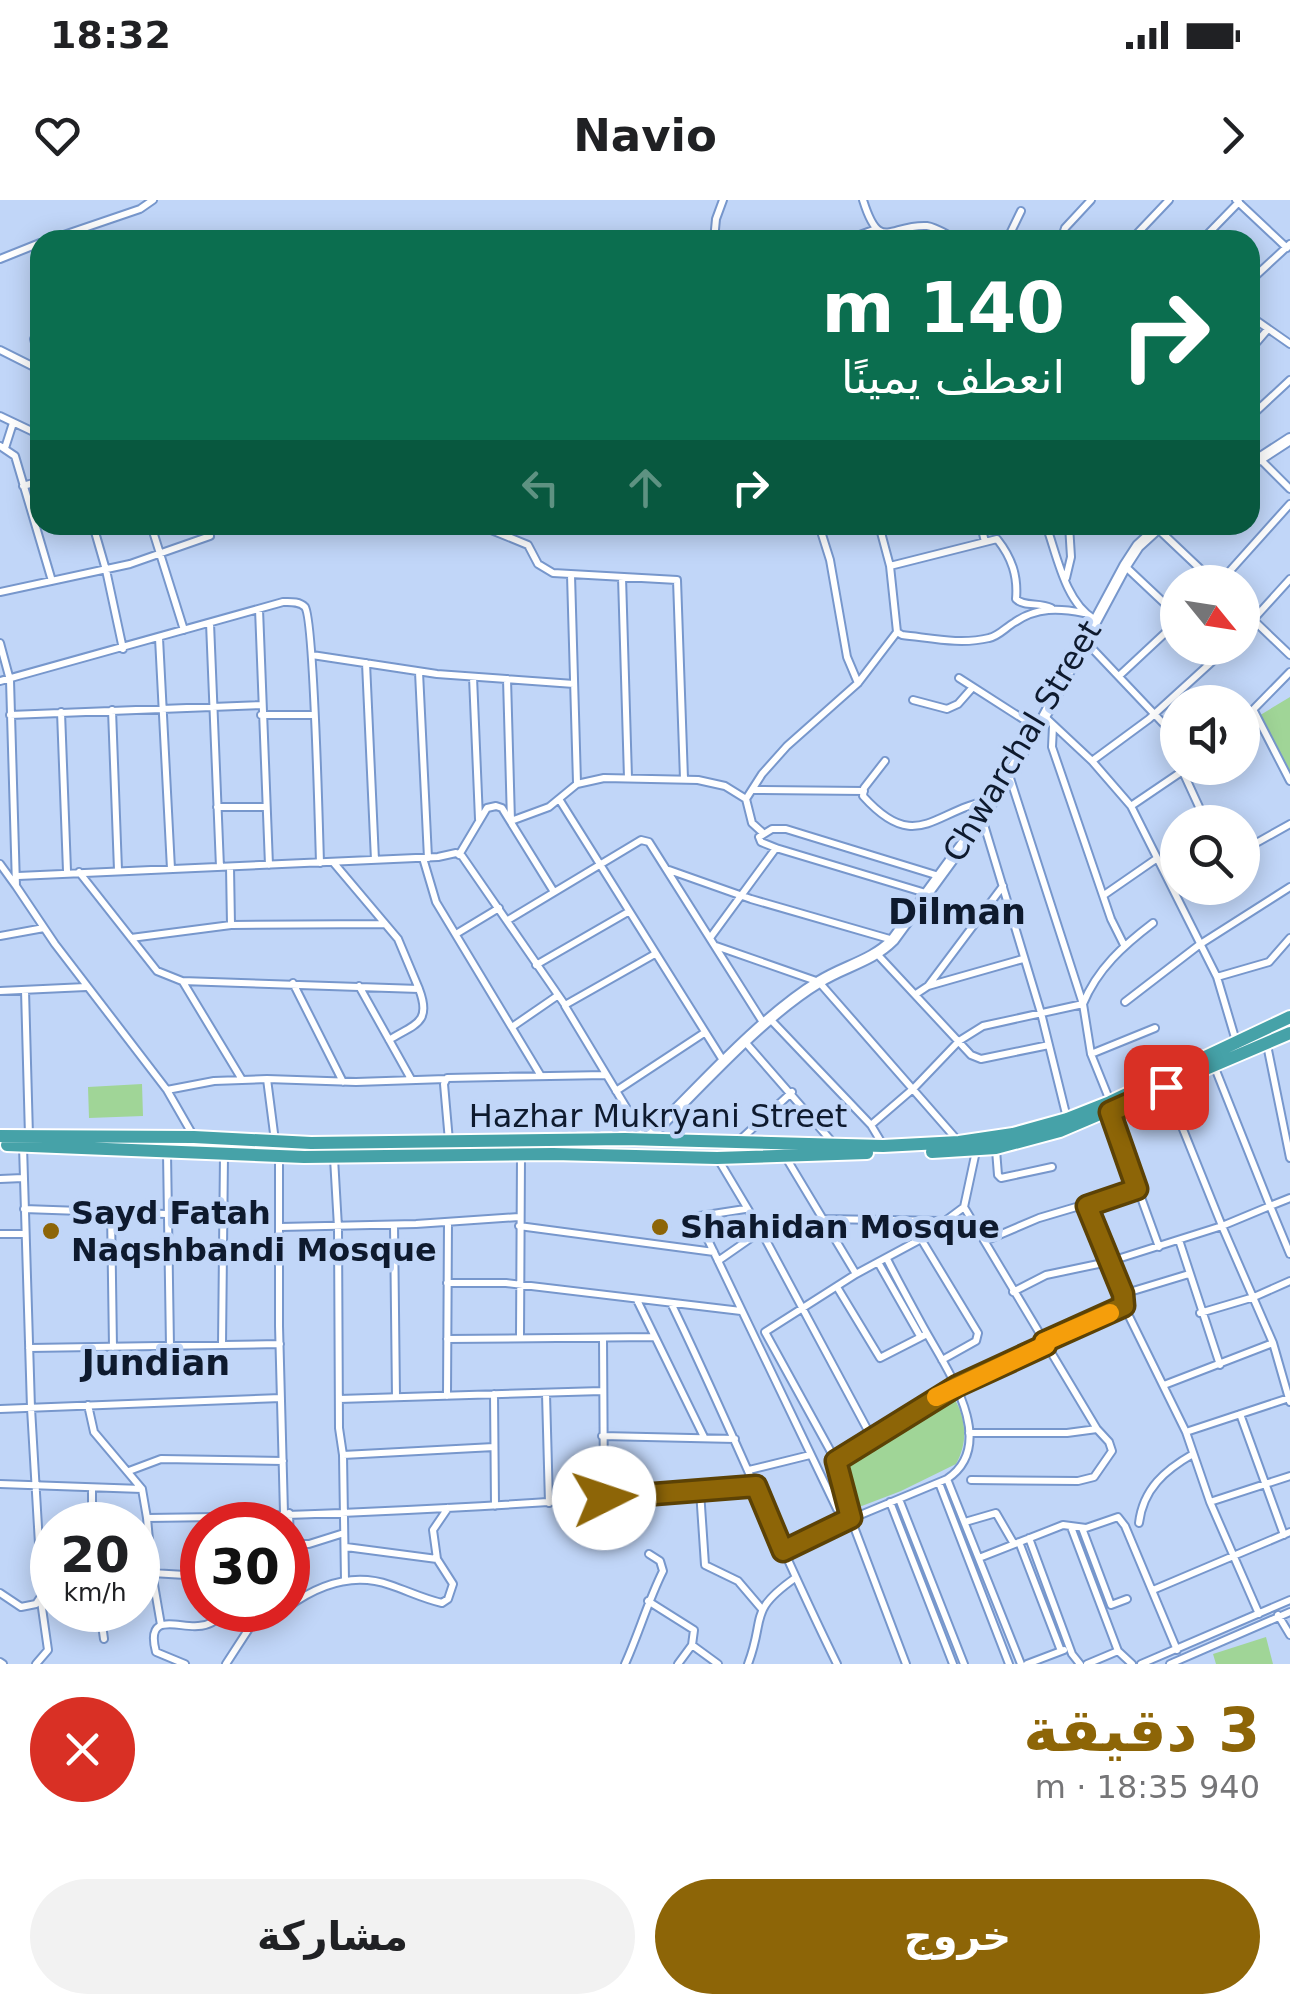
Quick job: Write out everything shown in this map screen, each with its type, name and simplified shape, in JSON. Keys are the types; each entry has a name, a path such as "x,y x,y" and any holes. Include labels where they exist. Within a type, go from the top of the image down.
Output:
{"highway":[{"name":"Hazhar Mukryani Street","path":"1206,1065 1236,1042 1290,1016"},
{"name":"Hazhar Mukryani Street","path":"77,1141 167,1152 224,1154 449,1143 465,1150 521,1155 670,1154 717,1158 976,1150 1060,1131 1183,1073 1290,1033"},
{"name":"Hazhar Mukryani Street","path":"0,1144 194,1137 334,1157 646,1140 883,1146 959,1142 1014,1134 1110,1107 1166,1087 1183,1073"},
{"name":"Hazhar Mukryani Street","path":"0,1136 26,1141"}],"main road":[{"path":"1260,459 1290,439"},
{"name":"Chwarchal Street","path":"646,1140 768,1022 819,982 878,955 893,940 982,818 1037,728 1048,721 1084,640 1089,616 1147,535"}],"street":[{"path":"78,230 140,209 153,200"},
{"path":"715,230 723,200"},
{"path":"863,200 870,224 876,229"},
{"path":"1064,230 1091,200"},
{"path":"1140,230 1169,200"},
{"path":"1211,230 1238,201 1288,246 1260,272"},
{"path":"1012,230 1022,211"},
{"path":"909,230 927,226 936,230"},
{"path":"0,259 30,247"},
{"path":"1260,323 1290,344"},
{"path":"1260,338 1268,329"},
{"path":"0,350 30,365"},
{"path":"1260,407 1290,380"},
{"path":"0,416 30,431"},
{"path":"14,424 2,447 14,456 30,506"},
{"path":"1260,466 1290,489"},
{"path":"24,486 30,484"},
{"path":"1233,565 1290,504"},
{"path":"38,535 52,581"},
{"path":"96,535 123,649"},
{"path":"154,535 184,630"},
{"path":"0,592 106,570 210,535"},
{"path":"504,535 528,545 545,570 677,580 684,780"},
{"path":"822,535 851,672 858,683"},
{"path":"746,799 787,746 858,683 897,632 890,566 882,535"},
{"path":"983,535 984,542"},
{"path":"1050,535 1066,580 1089,616"},
{"path":"1066,580 1071,557 1070,535"},
{"path":"1160,535 1197,565"},
{"path":"890,566 997,539 1017,576 1019,602 1089,616"},
{"path":"1125,566 1160,600"},
{"path":"571,574 576,784"},
{"path":"622,577 630,730 628,778"},
{"path":"1260,613 1290,579"},
{"path":"0,681 283,602 305,607 312,655 320,863"},
{"path":"897,632 942,642 981,640 997,635 1025,616 1052,608"},
{"path":"258,609 269,865"},
{"path":"210,623 220,867"},
{"path":"1260,626 1290,655"},
{"path":"1118,676 1160,635"},
{"path":"159,638 171,869"},
{"path":"1084,640 1160,719"},
{"path":"0,644 10,680 15,881"},
{"path":"312,655 419,672 574,684"},
{"path":"366,664 375,860"},
{"path":"1092,760 1155,714 1208,665"},
{"path":"419,672 426,858 436,902 541,1076"},
{"path":"1260,704 1290,672"},
{"path":"473,677 479,819"},
{"path":"959,678 1037,728"},
{"path":"507,679 511,821"},
{"path":"914,700 947,709 958,704 974,687"},
{"path":"10,714 261,705"},
{"path":"112,710 118,870"},
{"path":"62,712 67,872"},
{"path":"261,715 314,715"},
{"path":"1048,721 1092,760 1131,806 1217,977 1236,1042"},
{"path":"1048,721 1052,748 1124,945"},
{"path":"1260,723 1290,781"},
{"path":"885,761 864,796 885,817 909,826 921,826 974,802 993,799"},
{"path":"1008,774 1083,1004 1091,1054 1159,1247"},
{"path":"511,821 530,816 559,800 576,784 628,778 684,780 725,786 746,799 752,823 763,833"},
{"path":"1131,806 1162,785"},
{"path":"752,790 864,791"},
{"path":"559,800 725,1063"},
{"path":"218,808 266,807"},
{"path":"459,855 487,808 502,808 554,892"},
{"path":"982,818 1041,1013 1067,1119"},
{"path":"1260,841 1290,824"},
{"path":"763,833 786,829 940,876"},
{"path":"763,833 760,841 776,848 929,894"},
{"path":"508,920 642,840 655,848 712,942 768,1022 871,1125 883,1146"},
{"path":"712,942 776,848"},
{"path":"0,881 79,871 459,855"},
{"path":"459,855 565,1005 646,1140"},
{"path":"1104,895 1156,858"},
{"path":"333,862 398,938 426,1007 420,1021 389,1040"},
{"path":"0,864 167,1090 194,1137"},
{"path":"230,866 231,924"},
{"path":"668,869 742,896 893,940"},
{"path":"79,871 157,971 182,981 419,989"},
{"path":"928,986 1004,885"},
{"path":"1125,1002 1199,945 1290,887"},
{"path":"456,934 499,908"},
{"path":"536,965 628,912"},
{"path":"1083,1004 1091,986 1124,945 1153,923"},
{"path":"131,938 231,924 386,924"},
{"path":"0,936 44,928"},
{"path":"1217,977 1269,962 1290,938"},
{"path":"712,942 819,982 959,1142"},
{"path":"565,1005 655,954"},
{"path":"878,955 972,1055 981,1059 1049,1045"},
{"path":"916,994 928,986 1023,959"},
{"path":"182,981 241,1079"},
{"path":"293,982 342,1082"},
{"path":"0,991 87,986"},
{"path":"359,986 410,1079"},
{"path":"25,990 23,1178 36,1502"},
{"path":"512,1027 557,996"},
{"path":"871,1125 959,1041 983,1026 1083,1004"},
{"path":"1091,1054 1154,1028"},
{"path":"616,1091 704,1033"},
{"path":"746,1043 834,1144"},
{"path":"1267,1044 1290,1158"},
{"path":"1206,1065 1290,1254"},
{"path":"167,1090 267,1078 342,1082 606,1075"},
{"path":"267,1078 277,1149 286,1502"},
{"path":"446,1079 449,1143"},
{"path":"1166,1087 1273,1343 1289,1400 1186,1432"},
{"path":"739,1141 792,1092"},
{"path":"996,1148 1000,1177 1052,1167"},
{"path":"906,1664 851,1518 836,1461 765,1332 856,1274 883,1262 964,1207 976,1150"},
{"path":"167,1152 170,1346"},
{"path":"222,1345 224,1154"},
{"path":"520,1337 521,1155"},
{"path":"785,1156 856,1274"},
{"path":"334,1157 344,1581"},
{"path":"717,1158 872,1438"},
{"path":"0,1179 23,1178"},
{"path":"985,1241 1040,1218 1137,1189"},
{"path":"1013,1292 1046,1275 1159,1247 1290,1198"},
{"path":"1087,1206 1123,1294 1124,1306 1186,1432 1210,1502 1259,1614"},
{"path":"964,1207 1112,1451 1094,1477 1078,1481 971,1480"},
{"path":"24,1209 166,1214"},
{"path":"745,1209 699,1217 837,1509"},
{"path":"111,1212 113,1347"},
{"path":"822,1219 944,1221"},
{"path":"447,1396 448,1222"},
{"path":"280,1226 519,1222 714,1252"},
{"path":"394,1224 396,1397"},
{"path":"718,1260 761,1232"},
{"path":"0,1234 25,1234"},
{"path":"921,1238 978,1333 976,1341 942,1360"},
{"path":"1179,1240 1220,1365"},
{"path":"783,1551 943,1481 958,1472 965,1459 966,1414 957,1386 883,1262"},
{"path":"1123,1294 1189,1274"},
{"path":"1200,1313 1254,1297 1290,1281"},
{"path":"447,1282 520,1285 742,1311"},
{"path":"837,1287 880,1358 924,1335"},
{"path":"636,1299 704,1437"},
{"path":"671,1303 837,1664"},
{"path":"836,1461 957,1386 1124,1306"},
{"path":"447,1339 654,1337"},
{"path":"603,1338 604,1498"},
{"path":"1164,1385 1273,1343"},
{"path":"29,1348 280,1344"},
{"path":"338,1399 602,1391"},
{"path":"494,1394 495,1506"},
{"path":"546,1394 550,1504"},
{"path":"0,1409 281,1398"},
{"path":"88,1406 94,1432 142,1489 144,1502"},
{"path":"1153,1590 1287,1534 1240,1414"},
{"path":"968,1433 1067,1433 1097,1428"},
{"path":"602,1436 735,1438"},
{"path":"343,1455 494,1447"},
{"path":"1139,1522 1141,1506 1150,1489 1173,1465 1193,1454"},
{"path":"749,1470 810,1455"},
{"path":"129,1472 161,1459 283,1462"},
{"path":"1210,1502 1290,1476"},
{"path":"943,1481 965,1522 1024,1664 1065,1649"},
{"path":"943,1481 1009,1664"},
{"path":"0,1484 142,1489"},
{"path":"310,1512 550,1504 756,1486"},
{"path":"92,1489 92,1502"},
{"path":"700,1491 704,1565 738,1581 761,1608"},
{"path":"900,1498 964,1664"},
{"path":"890,1502 952,1664"},
{"path":"310,1592 318,1586 370,1579 442,1602 448,1599 453,1584 438,1559 432,1530 449,1507"},
{"path":"965,1522 996,1513 1017,1543 1065,1649 1083,1664 1118,1652"},
{"path":"979,1558 1063,1525 1082,1528 1112,1518 1122,1520 1177,1650"},
{"path":"1072,1527 1118,1652 1132,1664"},
{"path":"1082,1528 1111,1605 1127,1599"},
{"path":"310,1543 344,1533"},
{"path":"1029,1538 1065,1649"},
{"path":"346,1547 438,1559"},
{"path":"625,1664 662,1570 660,1561 650,1554"},
{"path":"748,1664 761,1608 795,1578"},
{"path":"0,1593 30,1607"},
{"path":"1141,1664 1290,1600"},
{"path":"647,1601 691,1626 692,1645 678,1664"},
{"path":"1274,1608 1290,1635"},
{"path":"1170,1664 1290,1612"},
{"path":"160,1619 161,1625"},
{"path":"180,1623 167,1621 154,1640 156,1652 185,1664"},
{"path":"36,1664 48,1650 45,1632"},
{"path":"103,1632 104,1639"},
{"path":"226,1664 247,1632"},
{"path":"692,1645 718,1664"}],"green space":[{"path":"1290,697 1290,775 1260,722 1260,715"},
{"path":"142,1084 143,1116 89,1118 88,1087"},
{"path":"952,1395 964,1429 956,1464 854,1509 843,1465 885,1434"},
{"path":"1266,1637 1273,1664 1216,1664 1213,1654"}],"slow traffic":[{"path":"936,1397 1110,1313"}],"place":[{"name":"Shahidan Mosque","path":"660,1227"},
{"name":"Sayd Fatah Naqshbandi Mosque","path":"51,1231"}],"district":[{"name":"Dilman","path":"957,912"},
{"name":"Jundian","path":"156,1363"}],"route":[{"path":"604,1498 756,1486 783,1551 851,1518 836,1461 957,1386 1124,1306 1123,1294 1087,1206 1137,1189 1110,1112 1166,1087"}]}
